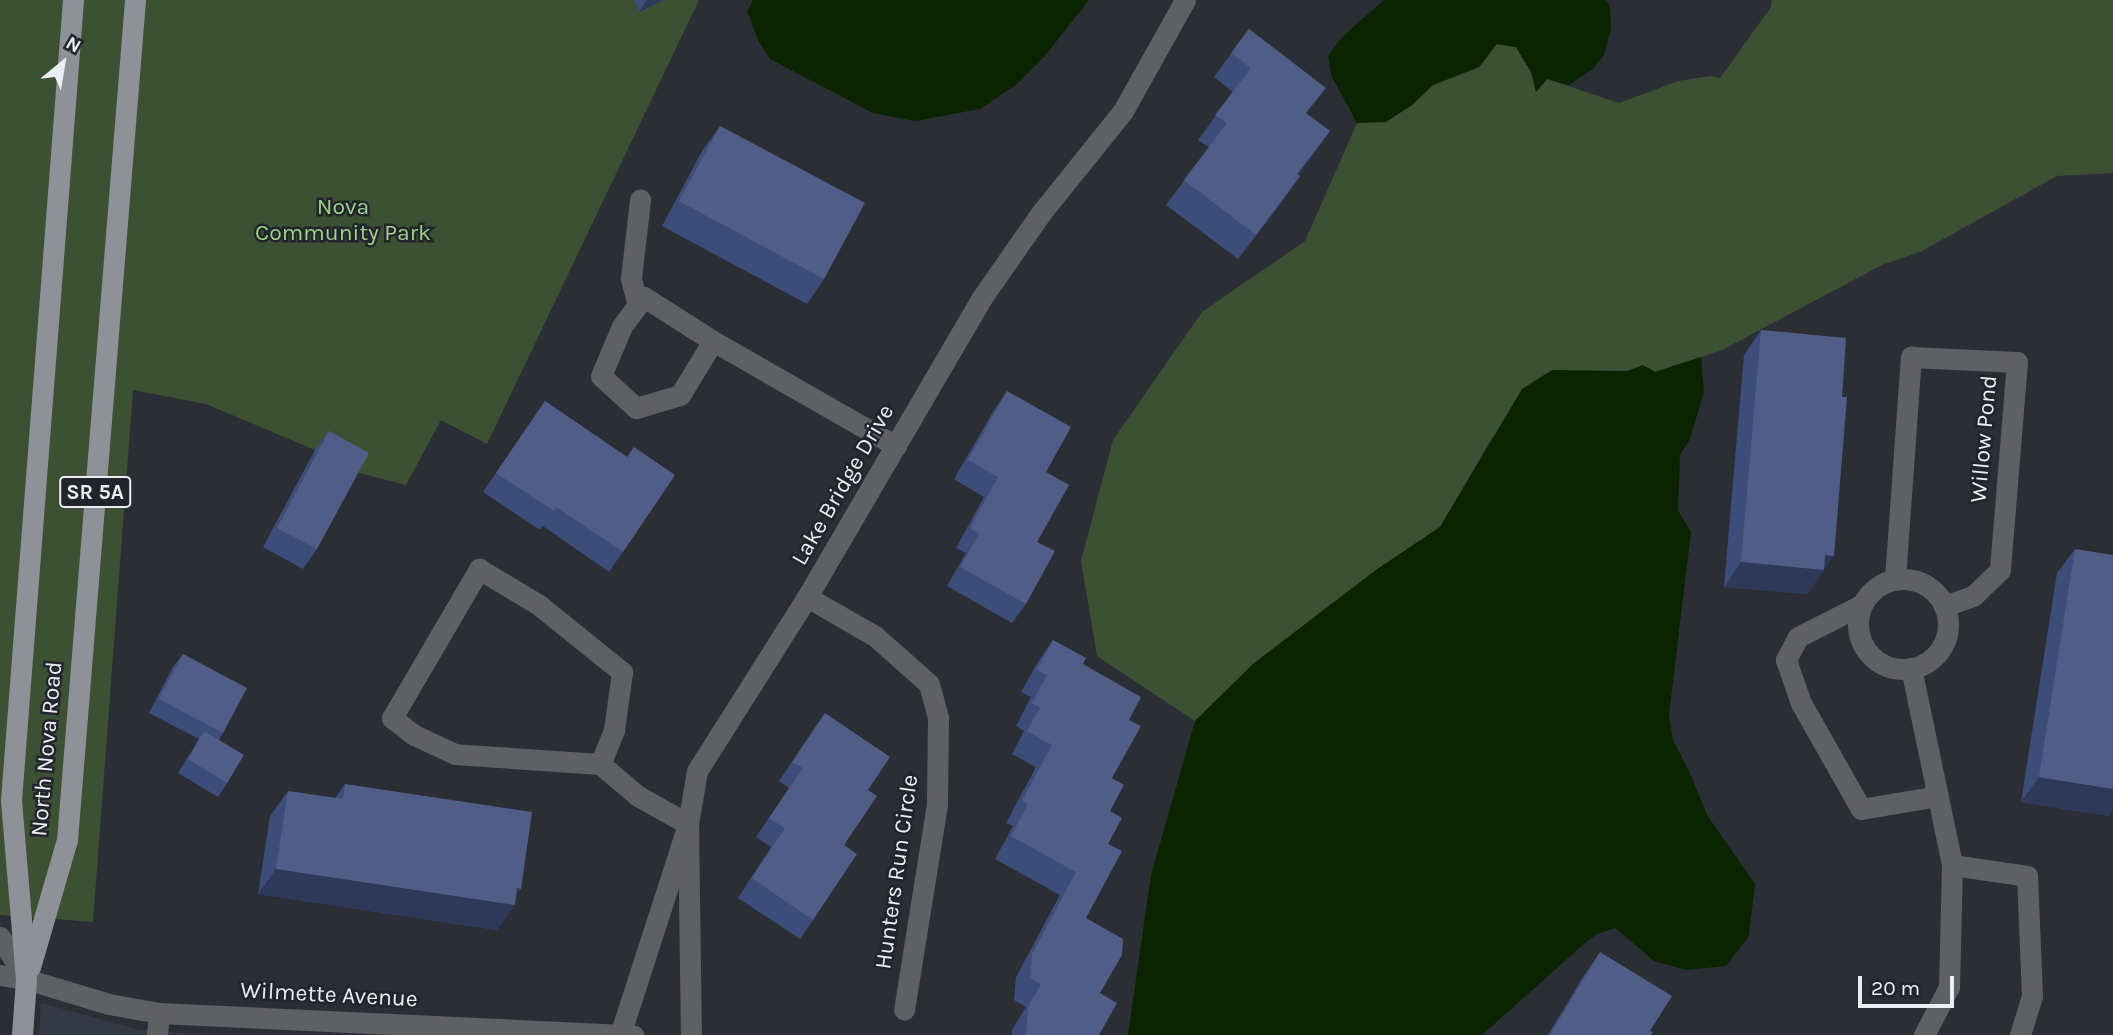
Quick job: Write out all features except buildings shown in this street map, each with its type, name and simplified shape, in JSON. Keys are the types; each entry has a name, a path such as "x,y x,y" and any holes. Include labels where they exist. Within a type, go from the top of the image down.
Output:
{"main road":[{"name":"North Nova Road","path":"26,979 5,806 73,0"},
{"name":"North Nova Road","path":"26,979 67,840 135,0"},
{"name":"SR 5A","path":"22,1035 26,979"}],"street":[{"name":"Lake Bridge Drive","path":"625,1034 688,824 696,771 807,597 981,299 1041,213 1123,111 1185,0"},
{"path":"638,304 631,278 640,200"},
{"path":"713,341 680,395 636,408 601,376 622,326 644,297 713,341 896,446"},
{"name":"Willow Pond","path":"1895,579 1911,356 2017,362 2000,570 1973,596 1944,606"},
{"path":"600,764 614,730 622,673 538,605 479,569 392,718 414,735 455,754 600,764 638,796 688,824 691,1035"},
{"path":"1895,579 1925,584 1937,593 1948,620 1947,636 1941,649 1931,660 1911,668 1888,667 1875,660 1865,649 1859,635 1861,606 1869,593 1895,579"},
{"name":"Hunters Run Circle","path":"807,597 875,636 929,684 938,718 937,804 904,1009"},
{"path":"1861,606 1798,637 1786,660 1801,703 1861,809 1938,796"},
{"path":"1911,668 1952,865 1949,987 1924,1035"},
{"path":"1952,865 2027,876 2032,996 2020,1035"},
{"path":"0,937 26,979"},
{"name":"Wilmette Avenue","path":"0,975 26,979 109,1004 159,1013 316,1028 625,1034"},
{"path":"157,1035 159,1013"}],"shaded area":[{"path":"753,0 1089,0 1044,57 1017,84 980,109 915,121 873,113 770,59 758,40 747,11"},
{"path":"1384,0 1606,0 1610,6 1611,29 1604,55 1593,69 1569,85 1547,79 1536,92 1531,72 1516,47 1497,44 1479,67 1433,85 1412,105 1386,122 1357,123 1331,75 1328,56 1342,37"},
{"path":"1701,357 1704,392 1690,439 1680,455 1678,510 1691,532 1669,715 1673,740 1707,815 1755,884 1749,936 1726,966 1686,970 1654,961 1615,928 1597,934 1585,943 1482,1035 1128,1035 1151,875 1195,721 1253,664 1376,570 1440,527 1522,389 1552,370 1627,371 1643,365 1655,372"},
{"path":"41,1003 140,1030 206,1035 39,1035"}],"green space":[{"name":"Nova Community Park","path":"0,0 699,0 487,444 441,420 406,485 355,472 315,450 206,404 133,390 93,922 0,915"},
{"path":"1772,0 2113,0 2113,173 2057,176 1920,252 1882,265 1722,350 1655,372 1643,366 1627,371 1601,372 1492,438 1440,527 1376,570 1253,664 1195,721 1097,656 1081,561 1113,440 1202,312 1305,241 1357,123 1386,121 1412,105 1433,85 1479,67 1497,44 1516,47 1531,72 1537,91 1547,79 1619,103 1678,81 1710,76 1720,78 1771,7"}]}
